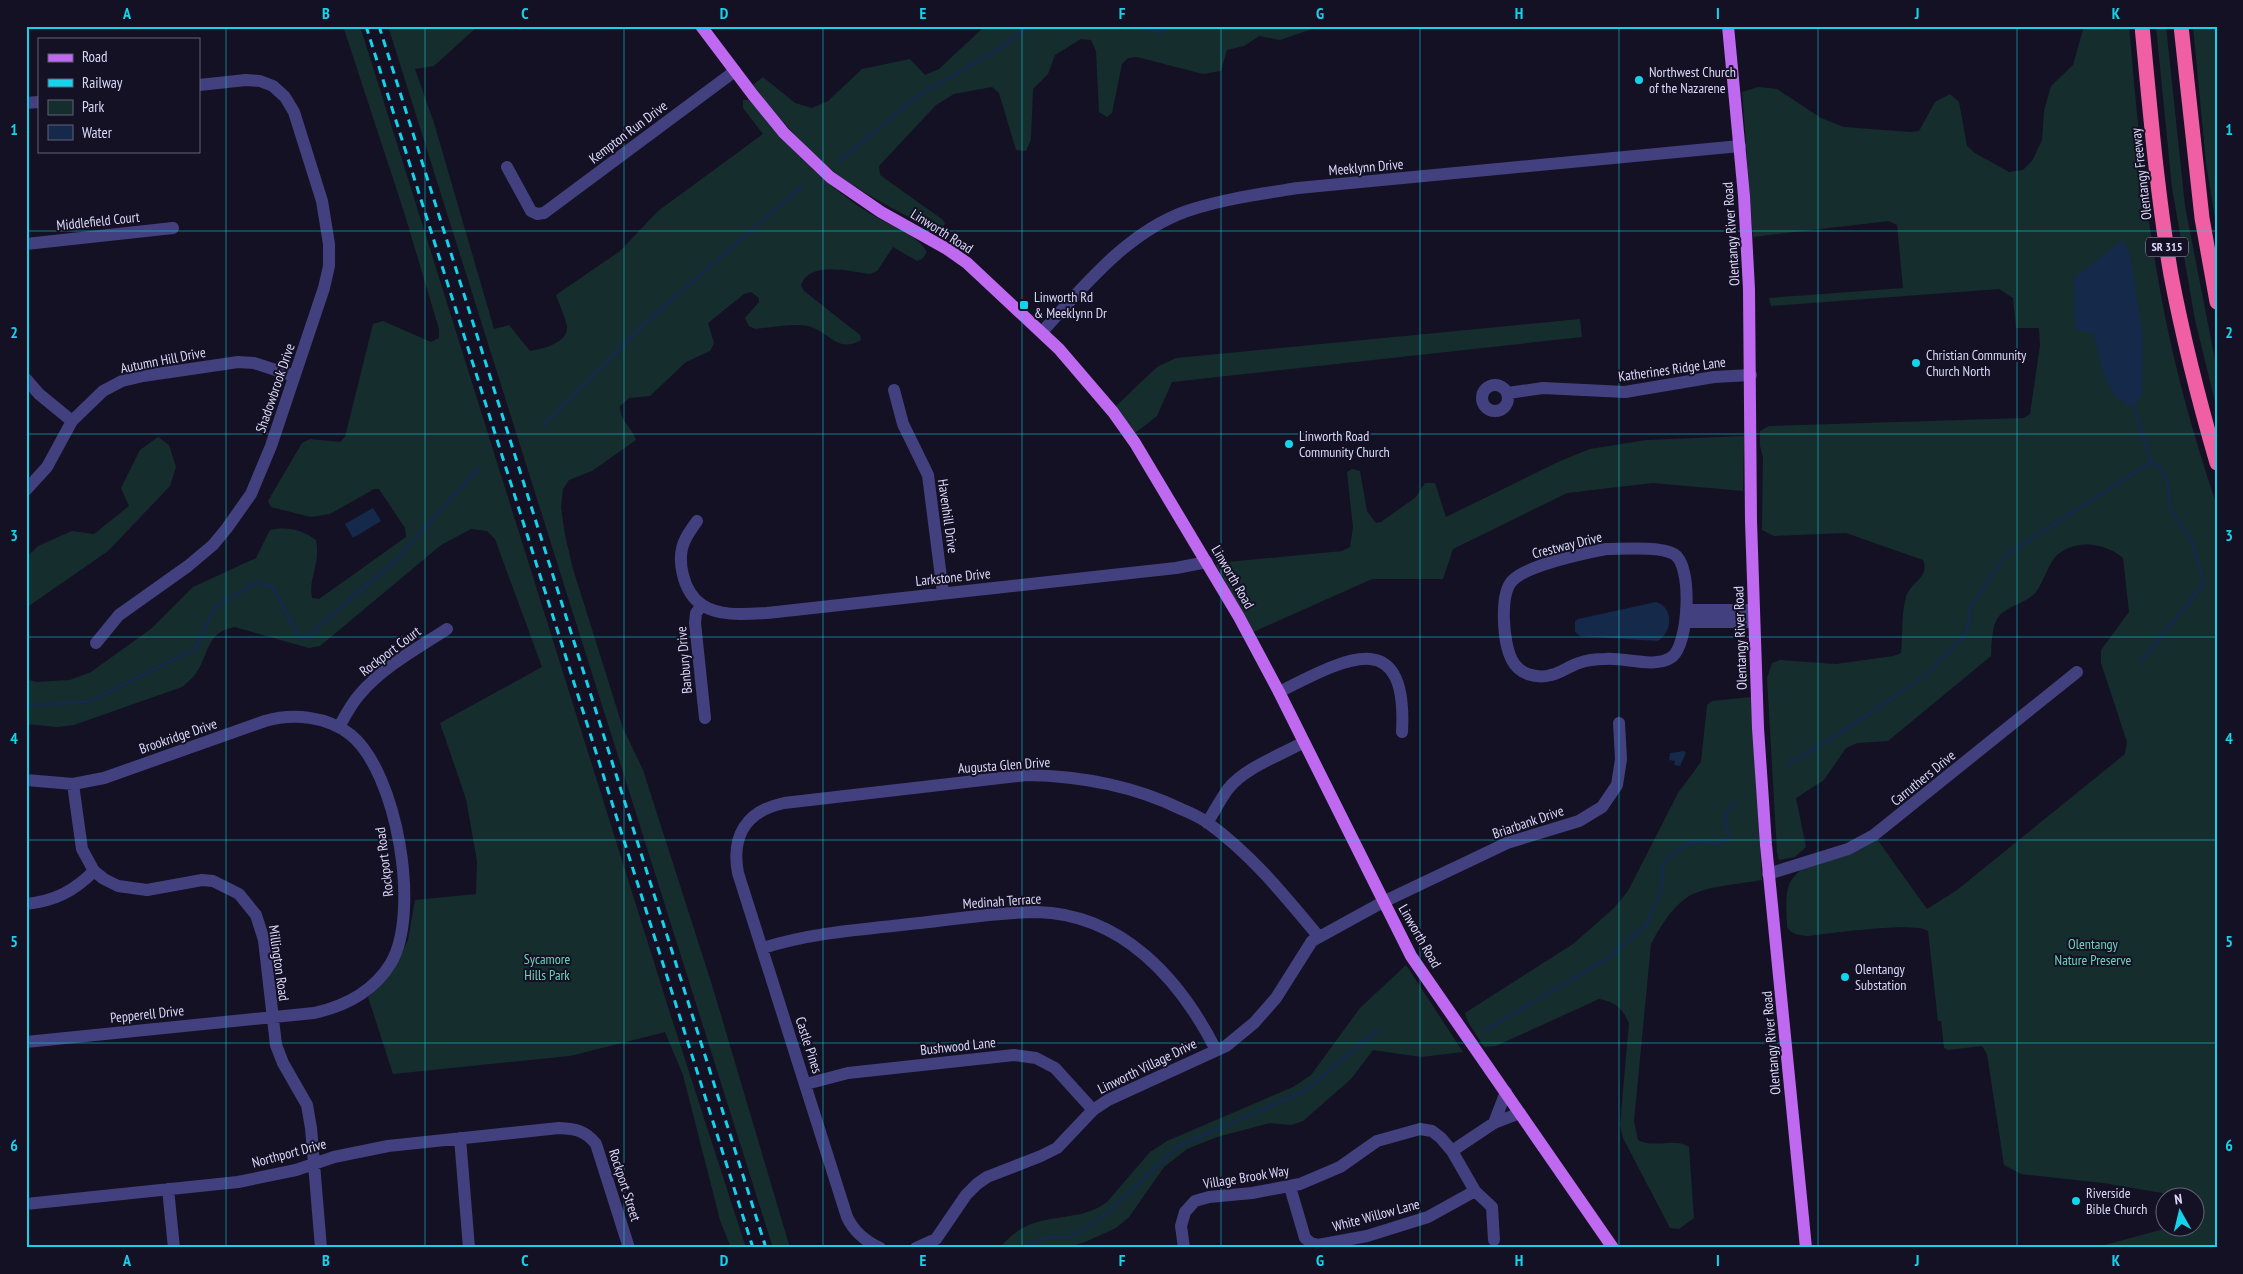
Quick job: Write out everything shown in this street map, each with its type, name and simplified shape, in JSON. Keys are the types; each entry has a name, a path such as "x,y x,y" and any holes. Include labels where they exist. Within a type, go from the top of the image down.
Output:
{"highway":[{"name":"Olentangy Freeway","path":"2142,26 2154,149 2171,275 2184,335 2217,463"},
{"name":"SR 315","path":"2181,26 2202,218 2217,302"}],"main road":[{"name":"Linworth Road","path":"701,26 784,133 830,177 881,212 967,263 1042,332 1113,412 1207,562 1279,692 1411,956 1613,1248"},
{"name":"Olentangy River Road","path":"1728,26 1740,146 1750,289 1751,521 1758,728 1768,874 1806,1248"}],"street":[{"name":"Kempton Run Drive","path":"507,167 530,211 537,214 544,212 735,71"},
{"name":"Shadowbrook Drive","path":"96,644 119,615 188,566 228,528 251,494 271,446 324,288 329,266 322,201 294,112 285,97 273,86 260,81 246,80 200,85"},
{"name":"Meeklynn Drive","path":"1042,332 1085,285 1125,248 1148,231 1185,212 1229,199 1298,188 1740,146"},
{"name":"Middlefield Court","path":"26,244 173,228"},
{"name":"Autumn Hill Drive","path":"26,490 47,467 72,421 103,391 122,381 143,376 238,362 254,363 294,376"},
{"name":"Katherines Ridge Lane","path":"1508,393 1543,388 1625,392 1714,377 1750,375"},
{"path":"26,379 39,394 72,421"},
{"name":"Havenhill Drive","path":"894,390 903,424 928,475 943,593"},
{"path":"697,521 685,539 681,557 682,570 692,594 702,605"},
{"name":"Crestway Drive","path":"1606,549 1662,551 1674,554 1684,569 1686,616 1681,645 1672,657 1665,660 1656,662 1604,659 1579,663 1557,674 1539,677 1521,671 1512,660 1508,646 1504,607 1507,589 1512,580 1519,575 1590,552 1606,549"},
{"name":"Larkstone Drive","path":"702,605 734,614 767,613 1176,568 1207,562"},
{"name":"Banbury Drive","path":"702,605 696,613 695,623 705,718"},
{"path":"1686,616 1754,616"},
{"name":"Rockport Court","path":"339,727 359,694 371,683 396,663 448,629"},
{"path":"1279,692 1335,664 1370,660 1382,662 1390,668 1400,685 1404,708 1402,732"},
{"name":"Carruthers Drive","path":"1768,874 1848,849 1874,835 2077,672"},
{"name":"Brookridge Drive","path":"26,780 73,784 104,778 277,718 302,716 339,727"},
{"name":"Briarbank Drive","path":"1383,902 1507,843 1579,821 1602,808 1617,785 1621,759 1619,723"},
{"name":"Rockport Road","path":"272,1017 314,1013 328,1010 352,1000 379,980 391,962 400,940 404,911 403,871 390,803 369,756 360,744 339,727"},
{"path":"1207,823 1228,788 1238,779 1304,742"},
{"name":"Augusta Glen Drive","path":"739,837 748,821 774,805 1027,775 1088,779 1138,790 1163,800 1207,823 1258,867 1319,936"},
{"path":"26,904 40,903 64,896 94,871 82,849 73,784"},
{"name":"Castle Pines","path":"739,837 736,855 738,874 847,1217 865,1240 880,1248"},
{"name":"Millington Road","path":"94,871 111,882 132,889 162,888 202,880 224,885 239,894 248,904 261,926 276,1045 283,1063 307,1105 311,1128 322,1248"},
{"name":"Linworth Village Drive","path":"916,1248 936,1239 966,1195 987,1177 1057,1148 1093,1110 1124,1091 1216,1050 1239,1037 1276,998 1306,947 1319,936 1383,902"},
{"name":"Medinah Terrace","path":"763,948 797,937 884,927 1011,914 1062,914 1086,920 1110,930 1136,946 1156,965 1189,1004 1200,1019 1216,1050"},
{"name":"Pepperell Drive","path":"26,1042 272,1017"},
{"name":"Bushwood Lane","path":"806,1084 848,1073 1014,1055 1036,1058 1055,1068 1093,1110"},
{"path":"1494,1122 1506,1092"},
{"path":"1452,1151 1494,1122 1520,1113"},
{"name":"Northport Drive","path":"26,1204 238,1182 314,1164 334,1157 388,1146 559,1128"},
{"name":"Rockport Street","path":"559,1128 580,1130 589,1135 596,1144 629,1248"},
{"name":"Village Brook Way","path":"1184,1248 1181,1226 1185,1212 1195,1201 1209,1197 1252,1193 1290,1186 1340,1168 1377,1141 1420,1129 1432,1131 1452,1151 1475,1191 1492,1207 1494,1240"},
{"path":"460,1138 469,1248"},
{"name":"White Willow Lane","path":"1290,1186 1305,1238 1311,1243 1318,1245 1367,1236 1428,1217 1475,1191"},
{"path":"168,1189 174,1248"}],"green space":[{"name":"Sycamore Hills Park","path":"343,26 360,26 669,1010 746,1248 731,1248 720,1220 683,1075 665,1032 570,1056 393,1074 368,997 392,972 408,940 415,900 476,894 477,861 466,799 440,723 542,667 495,539 487,531 471,529 441,545 320,646 309,648 235,627 225,630 213,639 199,668 193,677 182,687 74,725 57,727 26,724 26,679 36,682 70,680 91,672 152,628 193,587 256,558 270,530 283,528 294,530 316,540 317,556 311,590 312,598 319,599 406,537 405,528 379,489 374,489 330,514 311,517 271,507 268,501 302,443 310,439 340,442 345,437 373,324 383,321 431,342 439,338 439,329 404,212"},
{"path":"388,26 478,26 434,66 415,69 434,123 494,329 509,325 530,351 554,344 564,337 567,326 556,295 620,251 658,211 763,134 743,108 743,100 749,100 821,177 853,203 910,235 927,252 922,259 917,261 893,247 877,271 870,274 831,269 813,272 806,277 801,285 804,291 860,335 861,340 853,343 840,343 818,330 805,326 791,325 755,329 749,326 745,318 759,302 759,298 751,292 744,294 708,323 714,343 710,351 686,362 650,396 629,398 620,406 622,416 636,440 592,471 569,480 563,489 561,507 573,569 623,728 643,770 712,985 790,1248 773,1248"},
{"path":"985,26 1321,26 1280,40 1259,36 1244,46 1227,50 1221,71 1203,74 1137,57 1128,58 1122,64 1112,113 1107,117 1099,112 1096,51 1091,40 1081,39 1055,55 1048,74 1033,89 1031,139 1026,151 1016,150 999,93 992,87 954,94 936,105 879,166 880,175 943,220 945,224 940,229 929,228 871,196 838,175 811,152 753,85 763,77 795,103 812,108 828,101 862,69 910,59 925,75 939,69"},
{"name":"Olentangy Nature Preserve","path":"2084,26 2129,26 2145,191 2160,290 2184,399 2217,506 2217,1247 2094,1248 2156,1231 2156,1236 2206,1236 2206,1186 2156,1186 2156,1192 2103,1183 2021,1174 2004,1165 1987,1054 1982,1046 1948,1050 1944,1048 1941,1021 1938,1021 1928,931 1920,928 1906,927 1806,936 1793,933 1787,927 1786,902 1788,888 1792,879 1812,862 1838,849 1874,835 1927,909 1957,890 2125,754 2127,742 2101,663 2101,650 2129,612 2123,558 2108,549 2090,545 2072,547 2056,556 2035,593 2006,610 1998,617 1993,633 1991,656 1888,741 1857,743 1846,748 1824,780 1796,798 1806,847 1795,857 1779,860 1777,852 1767,678 1772,663 1780,660 1836,664 1893,656 1901,653 1904,604 1908,592 1922,575 1924,566 1923,560 1846,533 1774,536 1762,530 1763,457 1760,446 1760,431 1769,426 2024,418 2030,414 2040,345 2039,328 2016,328 2013,298 1999,289 1771,306 1769,298 1903,288 1897,225 1889,221 1753,237 1742,92 1758,87 1777,89 1821,118 1844,127 1910,132 1919,131 1935,102 1950,94 1959,102 1967,146 1975,153 2009,172 2023,170 2032,161 2042,140 2044,111 2051,86 2073,65"},
{"path":"2156,26 2166,26 2185,206 2217,370 2217,410 2195,320 2172,188"},
{"path":"2193,26 2217,26 2217,231 2206,163"},
{"path":"1580,319 1582,337 1172,382 1157,416 1135,433 1116,406 1157,367 1176,358"},
{"path":"1744,436 1743,491 1653,483 1567,493 1453,549 1443,579 1372,579 1253,632 1216,565 1228,562 1342,551 1350,547 1353,527 1347,472 1352,469 1360,471 1367,511 1376,523 1381,522 1416,497 1425,483 1435,483 1446,517 1558,462 1590,449 1646,440"},
{"path":"158,437 169,445 176,467 170,486 108,551 26,608 26,558 38,546 72,531 94,534 129,506 121,488 140,450"},
{"path":"1751,697 1762,880 1712,888 1686,898 1670,913 1651,944 1634,1121 1638,1140 1651,1143 1677,1143 1689,1147 1694,1218 1679,1229 1670,1228 1623,1138 1620,1125 1629,1023 1624,1013 1614,1004 1599,999 1496,1046 1484,1047 1468,1022 1465,1013 1573,944 1614,908 1628,891 1678,793 1701,762 1707,705 1712,701"},
{"path":"1406,965 1463,1052 1421,1057 1373,1050 1351,1079 1303,1121 1291,1125 1270,1123 1217,1137 1187,1149 1164,1167 1129,1217 1116,1228 1085,1242 1065,1248 1000,1248 1012,1235 1026,1227 1039,1222 1081,1214 1107,1202 1150,1152 1167,1141 1293,1087 1311,1075 1360,1008"}],"water":[{"path":"2122,240 2130,254 2143,337 2142,395 2134,406 2116,396 2110,388 2101,366 2094,334 2075,329 2074,278"},
{"path":"373,508 381,521 353,538 345,524"},
{"path":"1656,602 1666,609 1669,620 1666,632 1657,641 1580,636 1575,632 1575,621 1578,619"},
{"path":"1684,751 1686,753 1680,766 1674,765 1675,761 1669,760 1670,753"}],"waterway":[{"path":"839,161 919,95 997,50 1026,29 1038,26"},
{"path":"1136,26 1161,32 1170,26"},
{"path":"544,425 651,318 802,186"},
{"path":"2134,406 2151,462 2162,470 2168,484 2170,509 2192,541 2204,584 2140,663"},
{"path":"1787,765 1846,729 1926,675 1967,633 1970,607 2006,555 2151,462"},
{"path":"26,705 88,702 196,648 215,607 255,583 272,586 299,637 310,636 323,622 393,563 479,468"},
{"path":"1484,1031 1608,958 1647,924 1662,887 1662,865 1680,848 1686,845 1699,842 1717,844 1729,837 1724,816 1735,802"},
{"path":"1025,1248 1033,1242 1052,1237 1070,1237 1098,1221 1180,1145 1303,1092 1377,1031"}],"railway":[{"path":"366,26 753,1248"},
{"path":"379,26 766,1248"}],"place":[{"name":"Northwest Church of the Nazarene","path":"1639,80"},
{"name":"Linworth Rd & Meeklynn Dr","path":"1024,305"},
{"name":"Christian Community Church North","path":"1916,363"},
{"name":"Linworth Road Community Church","path":"1289,444"},
{"name":"Olentangy Substation","path":"1845,977"},
{"name":"Riverside Bible Church","path":"2076,1201"}]}
